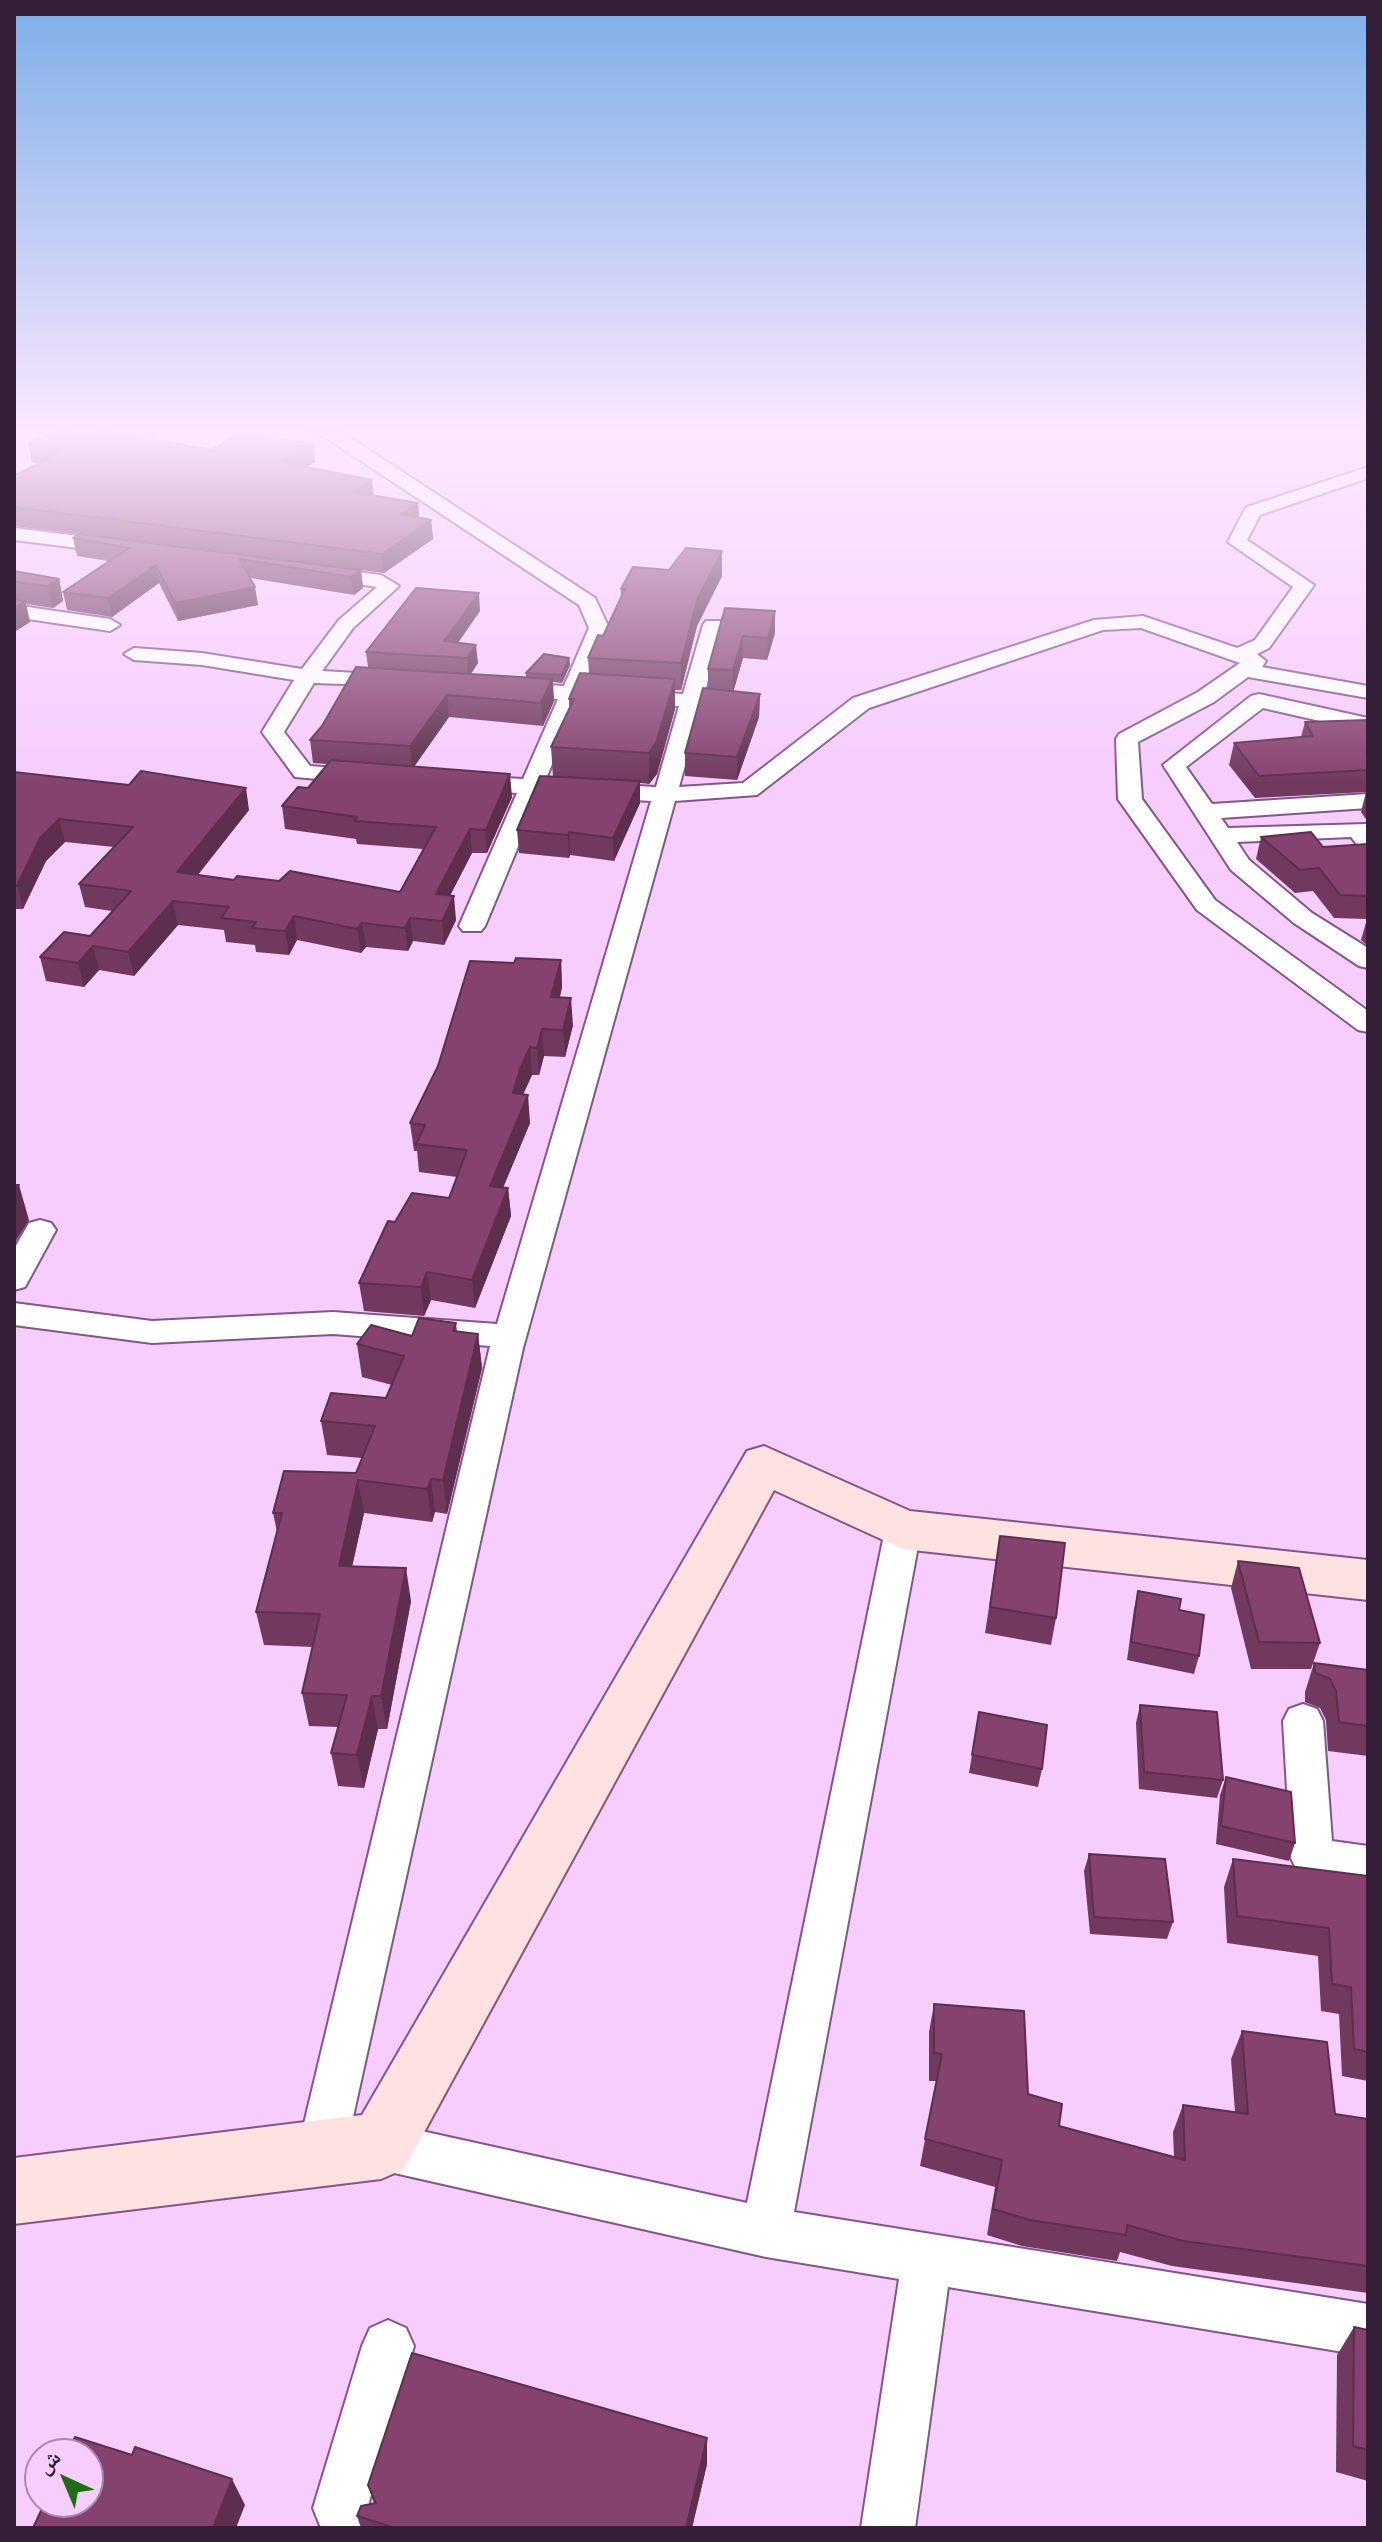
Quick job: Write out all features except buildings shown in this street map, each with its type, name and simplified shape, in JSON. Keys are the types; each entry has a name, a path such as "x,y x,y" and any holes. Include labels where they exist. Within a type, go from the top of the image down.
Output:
{"street":[{"path":"103,546 136,550"},
{"path":"472,926 599,628 588,602 502,546"},
{"path":"1243,546 1304,585 1262,644 1206,697 1127,739 1130,799 1206,905 1368,1024"},
{"path":"305,571 381,581 389,586 346,624 307,676 273,732 303,772 394,778"},
{"path":"14,611 110,625"},
{"path":"440,781 665,795 749,790 861,703 1101,624 1143,622 1242,662 1368,692"},
{"path":"321,2153 509,1336 713,625"},
{"path":"134,654 202,659 307,676 416,683"},
{"path":"493,688 755,704"},
{"path":"1368,725 1259,701 1174,765 1240,865 1303,918 1368,960"},
{"path":"1204,812 1368,801"},
{"path":"1221,836 1358,829 1368,842"},
{"path":"1303,918 1338,931 1368,929"},
{"path":"14,1279 40,1230"},
{"path":"14,1314 152,1332 333,1323 509,1336"},
{"path":"381,2146 764,1464 903,1530 1368,1580"},
{"path":"766,2232 903,1530"},
{"path":"1303,1721 1312,1858 1368,1865"},
{"path":"14,2191 381,2146 766,2232 1368,2330"},
{"path":"888,2528 927,2259"},
{"path":"354,2528 340,2508 388,2346"}]}
